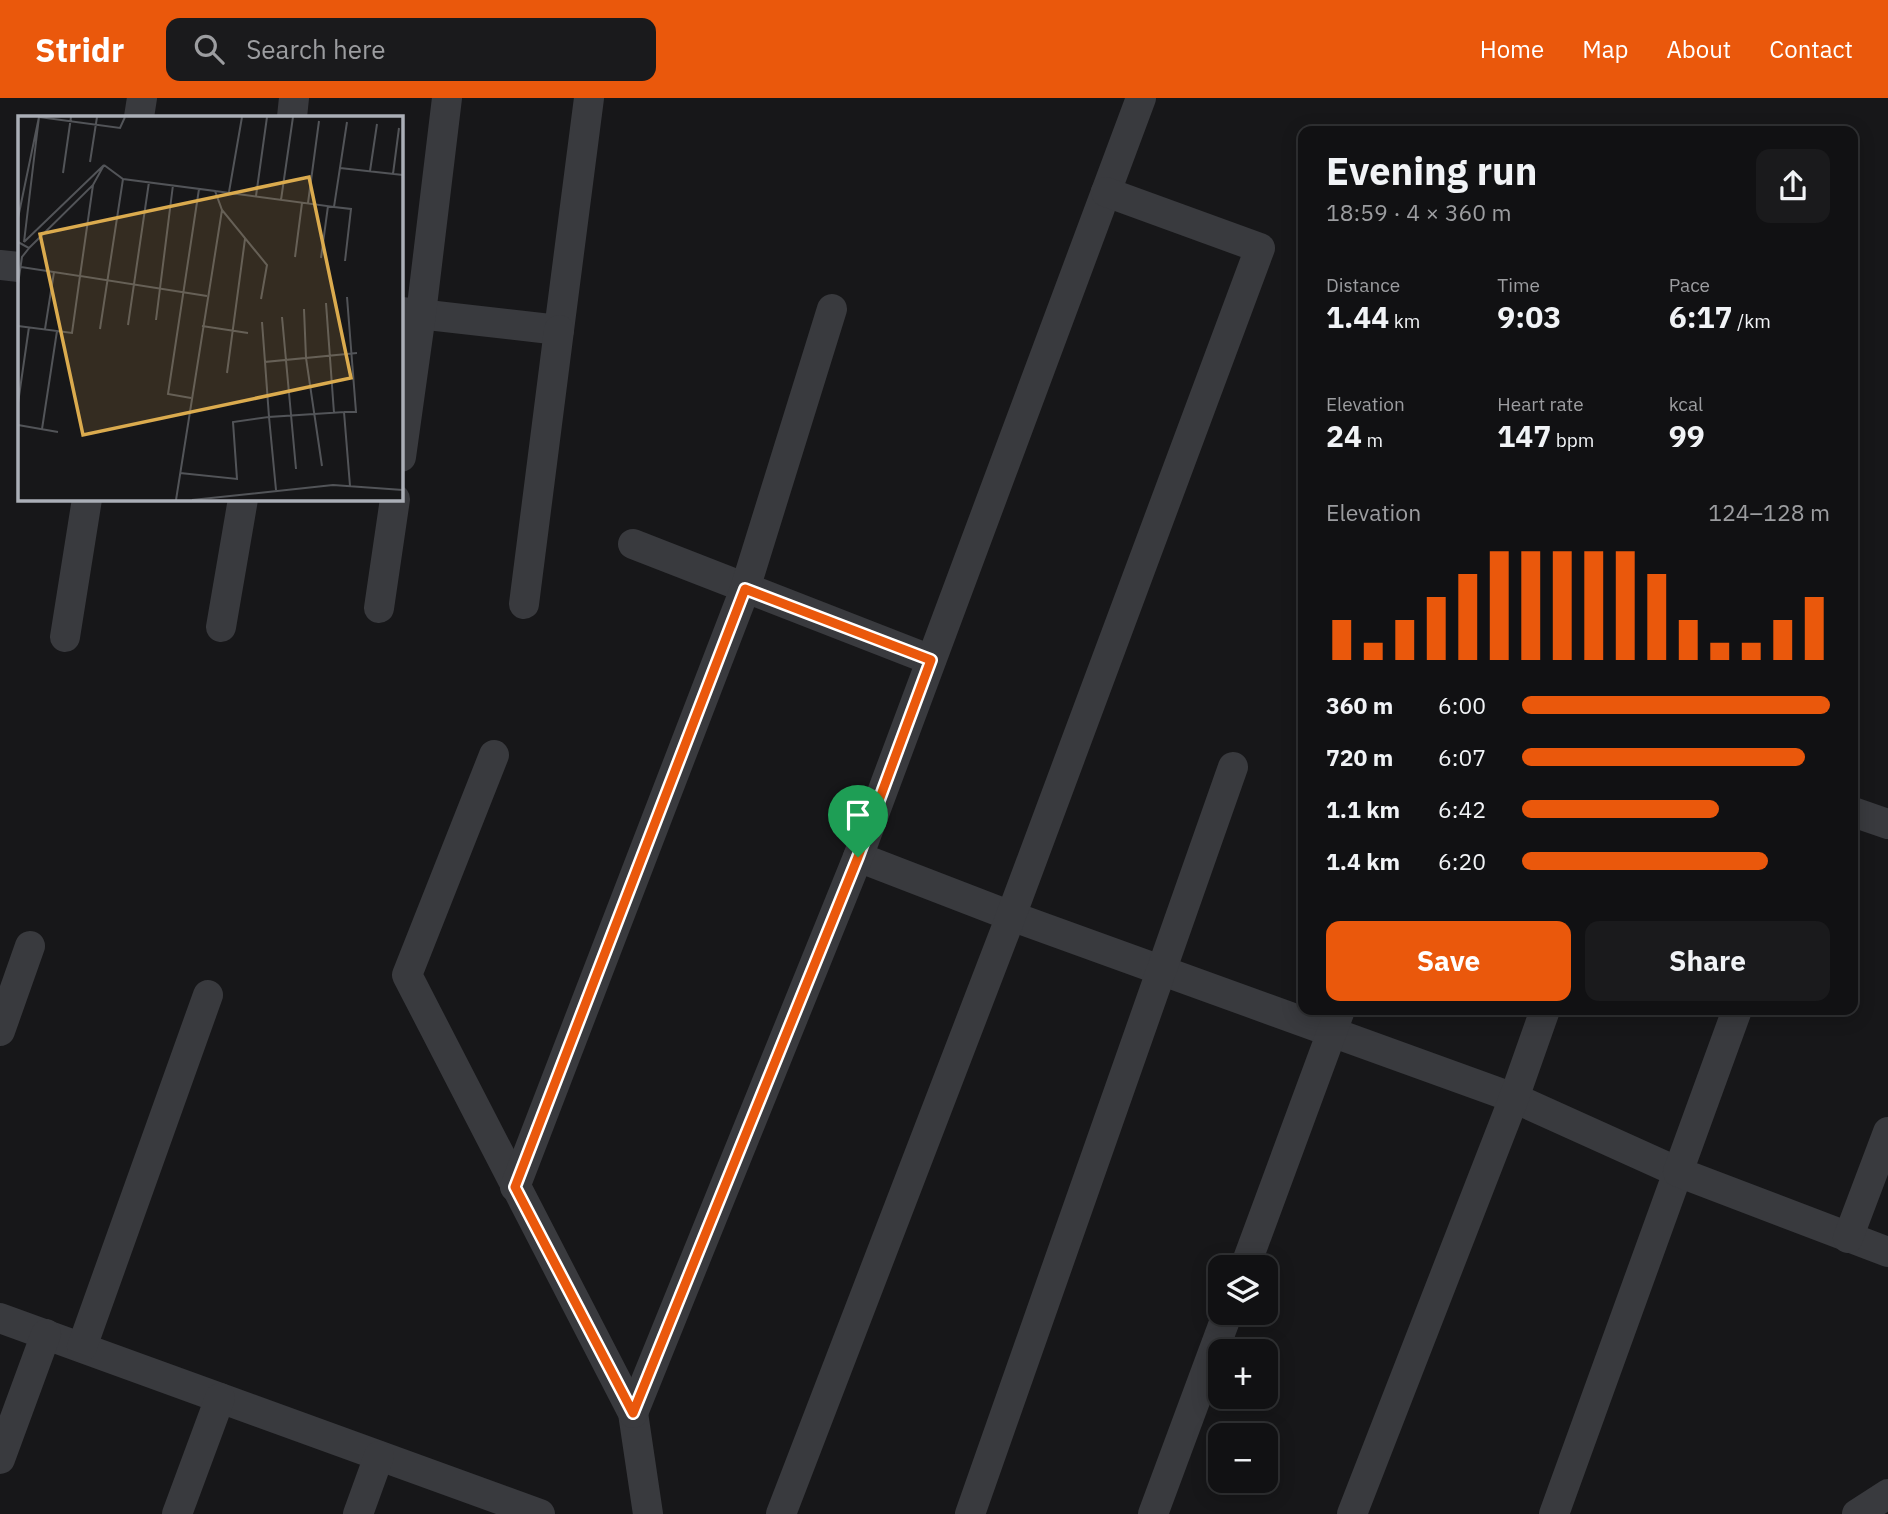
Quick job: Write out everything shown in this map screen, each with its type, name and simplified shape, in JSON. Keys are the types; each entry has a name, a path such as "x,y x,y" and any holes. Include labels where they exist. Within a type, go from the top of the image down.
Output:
{"street":[{"path":"139,116 142,98"},
{"path":"292,116 294,98"},
{"path":"402,443 411,313 447,98"},
{"path":"524,604 589,98"},
{"path":"633,1413 858,857 1140,98"},
{"path":"781,1514 1011,916 1260,248 1106,191"},
{"path":"0,265 18,267"},
{"path":"515,1187 745,589 832,309"},
{"path":"411,313 559,330"},
{"path":"65,637 87,500"},
{"path":"221,627 243,500"},
{"path":"379,608 395,500"},
{"path":"634,544 931,660"},
{"path":"494,755 407,975 633,1413 648,1514"},
{"path":"970,1514 1233,767"},
{"path":"1858,814 1888,824"},
{"path":"858,857 1011,916 1162,969 1298,1010"},
{"path":"0,1031 30,946"},
{"path":"82,1348 208,995"},
{"path":"1316,1015 1336,1021 1514,1098 1678,1172 1888,1252"},
{"path":"1352,1514 1514,1098 1543,1015"},
{"path":"1554,1514 1735,1015"},
{"path":"1249,1255 1336,1021"},
{"path":"1848,1238 1888,1132"},
{"path":"0,1318 540,1514"},
{"path":"1153,1514 1223,1325"},
{"path":"0,1460 46,1334"},
{"path":"177,1514 220,1398"},
{"path":"358,1514 379,1456"},
{"path":"1857,1514 1888,1494"}],"route":[{"path":"745,589 931,660 858,857 820,950 633,1413 515,1187 745,589"}]}
